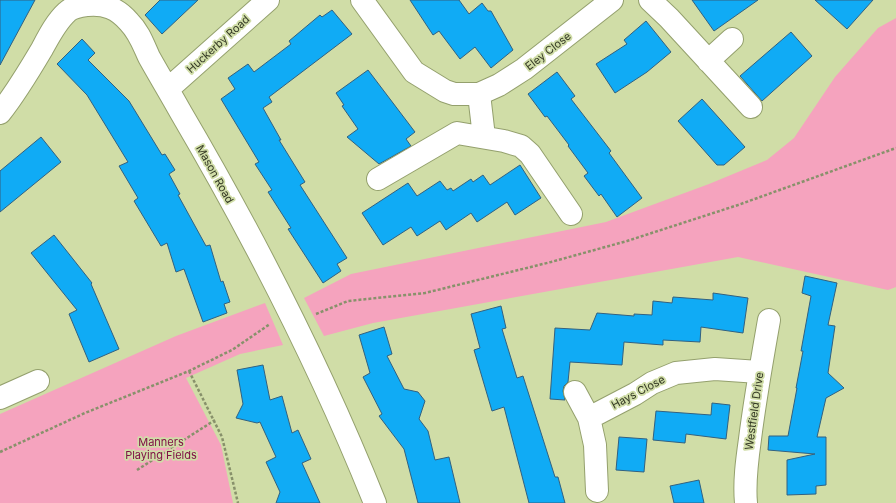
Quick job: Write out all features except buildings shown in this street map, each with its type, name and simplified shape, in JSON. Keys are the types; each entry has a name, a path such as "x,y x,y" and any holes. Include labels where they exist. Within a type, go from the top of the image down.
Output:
{"street":[{"name":"Huckerby Road","path":"168,89 268,0"},
{"name":"Eley Close","path":"362,0 414,72 445,91 454,94 479,94 499,85 524,70 612,0"},
{"path":"650,0 670,18 750,108"},
{"name":"Mason Road","path":"0,113 60,18 68,10 78,6 102,3 119,12 137,31 150,58 232,205 292,318 356,456 375,503"},
{"path":"708,61 732,39"},
{"path":"479,94 484,136"},
{"path":"378,179 457,133 484,136 521,146 530,154 570,214"},
{"name":"Westfield Drive","path":"746,503 746,468 759,372 769,320"},
{"name":"Hays Close","path":"589,418 635,394 652,383 676,373 716,369 759,372"},
{"path":"0,398 38,381"},
{"path":"575,392 589,418 595,445 597,491"}],"path":[{"path":"0,452 85,413 189,371 232,350 274,322 316,314 348,301 425,293 551,262 627,241 738,205 896,148"},
{"path":"189,371 215,420 222,437 238,503"},
{"path":"137,470 215,420"}],"green space":[{"path":"896,18 896,287 888,290 738,257 373,323 324,336 304,298 351,274 606,222 709,184 767,160 794,138 835,77 878,28"},
{"name":"Manners Playing Fields","path":"265,303 283,345 240,354 186,378 221,445 233,503 0,503 0,414 176,336"}]}
